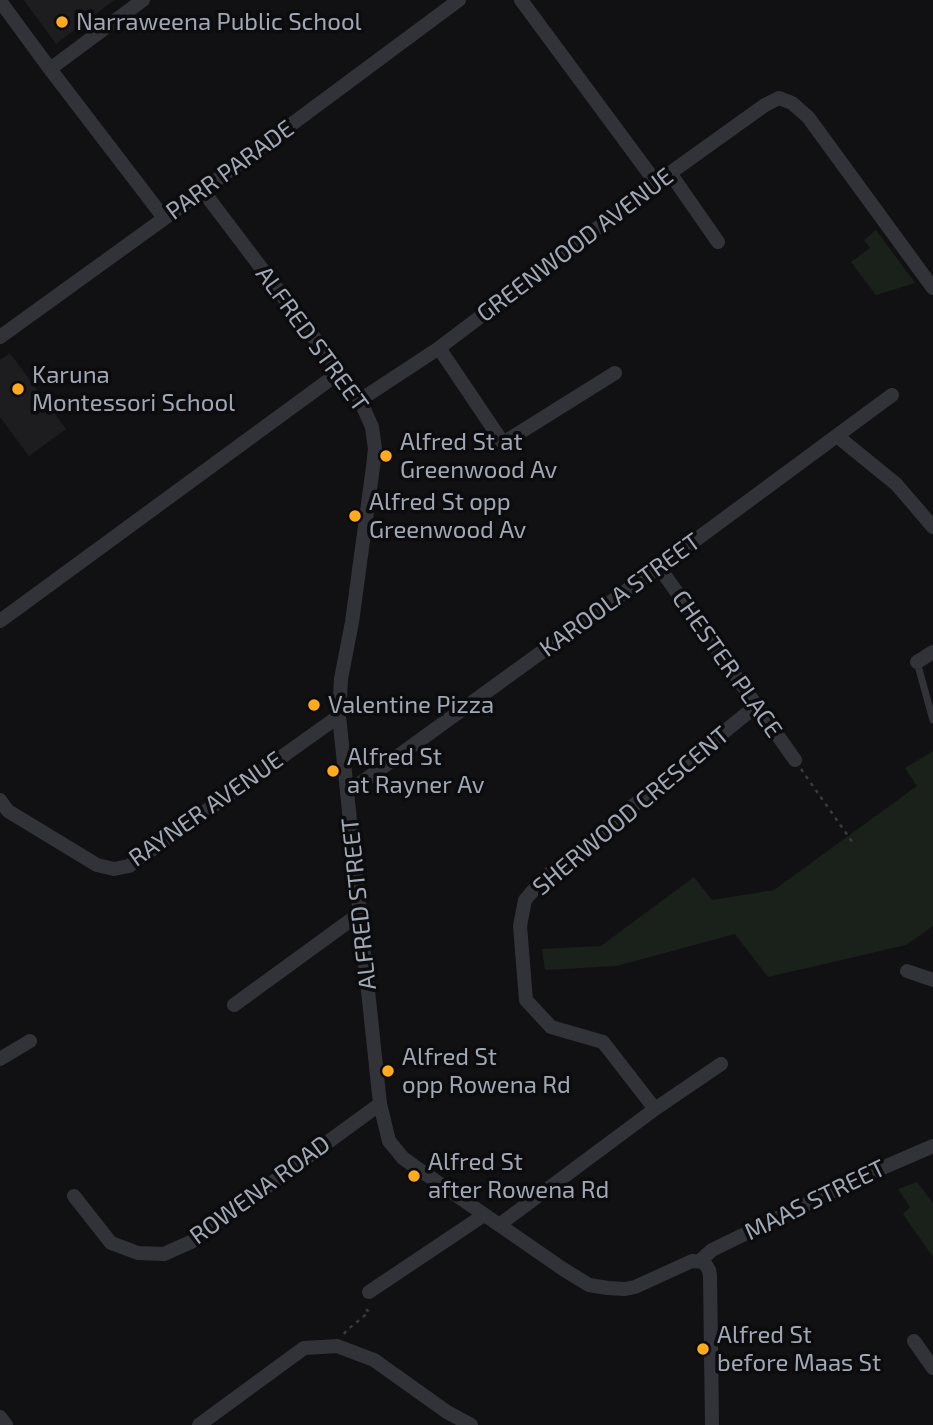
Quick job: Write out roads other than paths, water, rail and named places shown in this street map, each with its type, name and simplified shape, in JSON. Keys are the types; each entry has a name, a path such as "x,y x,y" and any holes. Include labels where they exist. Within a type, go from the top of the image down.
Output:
{"street":[{"path":"50,69 143,0"},
{"name":"PARR PARADE","path":"0,337 203,191 459,0"},
{"path":"521,0 657,184"},
{"path":"0,1 164,218"},
{"name":"GREENWOOD AVENUE","path":"360,400 439,348 670,173 765,105 779,99 792,103 808,117 933,288"},
{"path":"670,173 718,242"},
{"name":"ALFRED STREET","path":"203,191 340,372 360,400 372,427 374,457 352,622 341,679 339,716 380,1104 389,1141 403,1158 589,1285 617,1289 635,1287 692,1261 701,1261"},
{"path":"439,348 503,443 615,373"},
{"path":"0,621 340,372"},
{"name":"KAROOLA STREET","path":"347,793 892,395"},
{"path":"837,436 896,484 933,527"},
{"name":"CHESTER PLACE","path":"659,567 795,760"},
{"path":"917,662 933,652"},
{"name":"SHERWOOD CRESCENT","path":"655,1109 603,1042 551,1027 526,1000 520,926 525,900 544,878 756,706"},
{"name":"RAYNER AVENUE","path":"0,800 8,811 97,865 114,869 129,866 339,716"},
{"path":"234,1005 359,914"},
{"path":"907,971 933,980"},
{"path":"2,1055 30,1041"},
{"path":"499,1225 655,1109 721,1064"},
{"name":"ROWENA ROAD","path":"74,1195 111,1243 138,1253 164,1254 191,1242 380,1104"},
{"name":"MAAS STREET","path":"701,1261 712,1250 866,1175 933,1146"},
{"path":"369,1292 484,1215"},
{"path":"701,1261 707,1264 710,1276 712,1425"},
{"path":"914,1341 933,1368"},
{"path":"199,1425 304,1348 337,1346 374,1360 447,1412 471,1425"},
{"path":"0,1417 6,1425"}],"lane":[{"path":"917,662 933,720"}],"place":[{"name":"Narraweena Public School","path":"62,22"},
{"name":"Karuna Montessori School","path":"18,389"},
{"name":"Alfred St at Greenwood Av","path":"386,456"},
{"name":"Alfred St opp Greenwood Av","path":"355,516"},
{"name":"Valentine Pizza","path":"314,705"},
{"name":"Alfred St at Rayner Av","path":"333,771"},
{"name":"Alfred St opp Rowena Rd","path":"388,1071"},
{"name":"Alfred St after Rowena Rd","path":"414,1176"},
{"name":"Alfred St before Maas St","path":"703,1349"}]}
